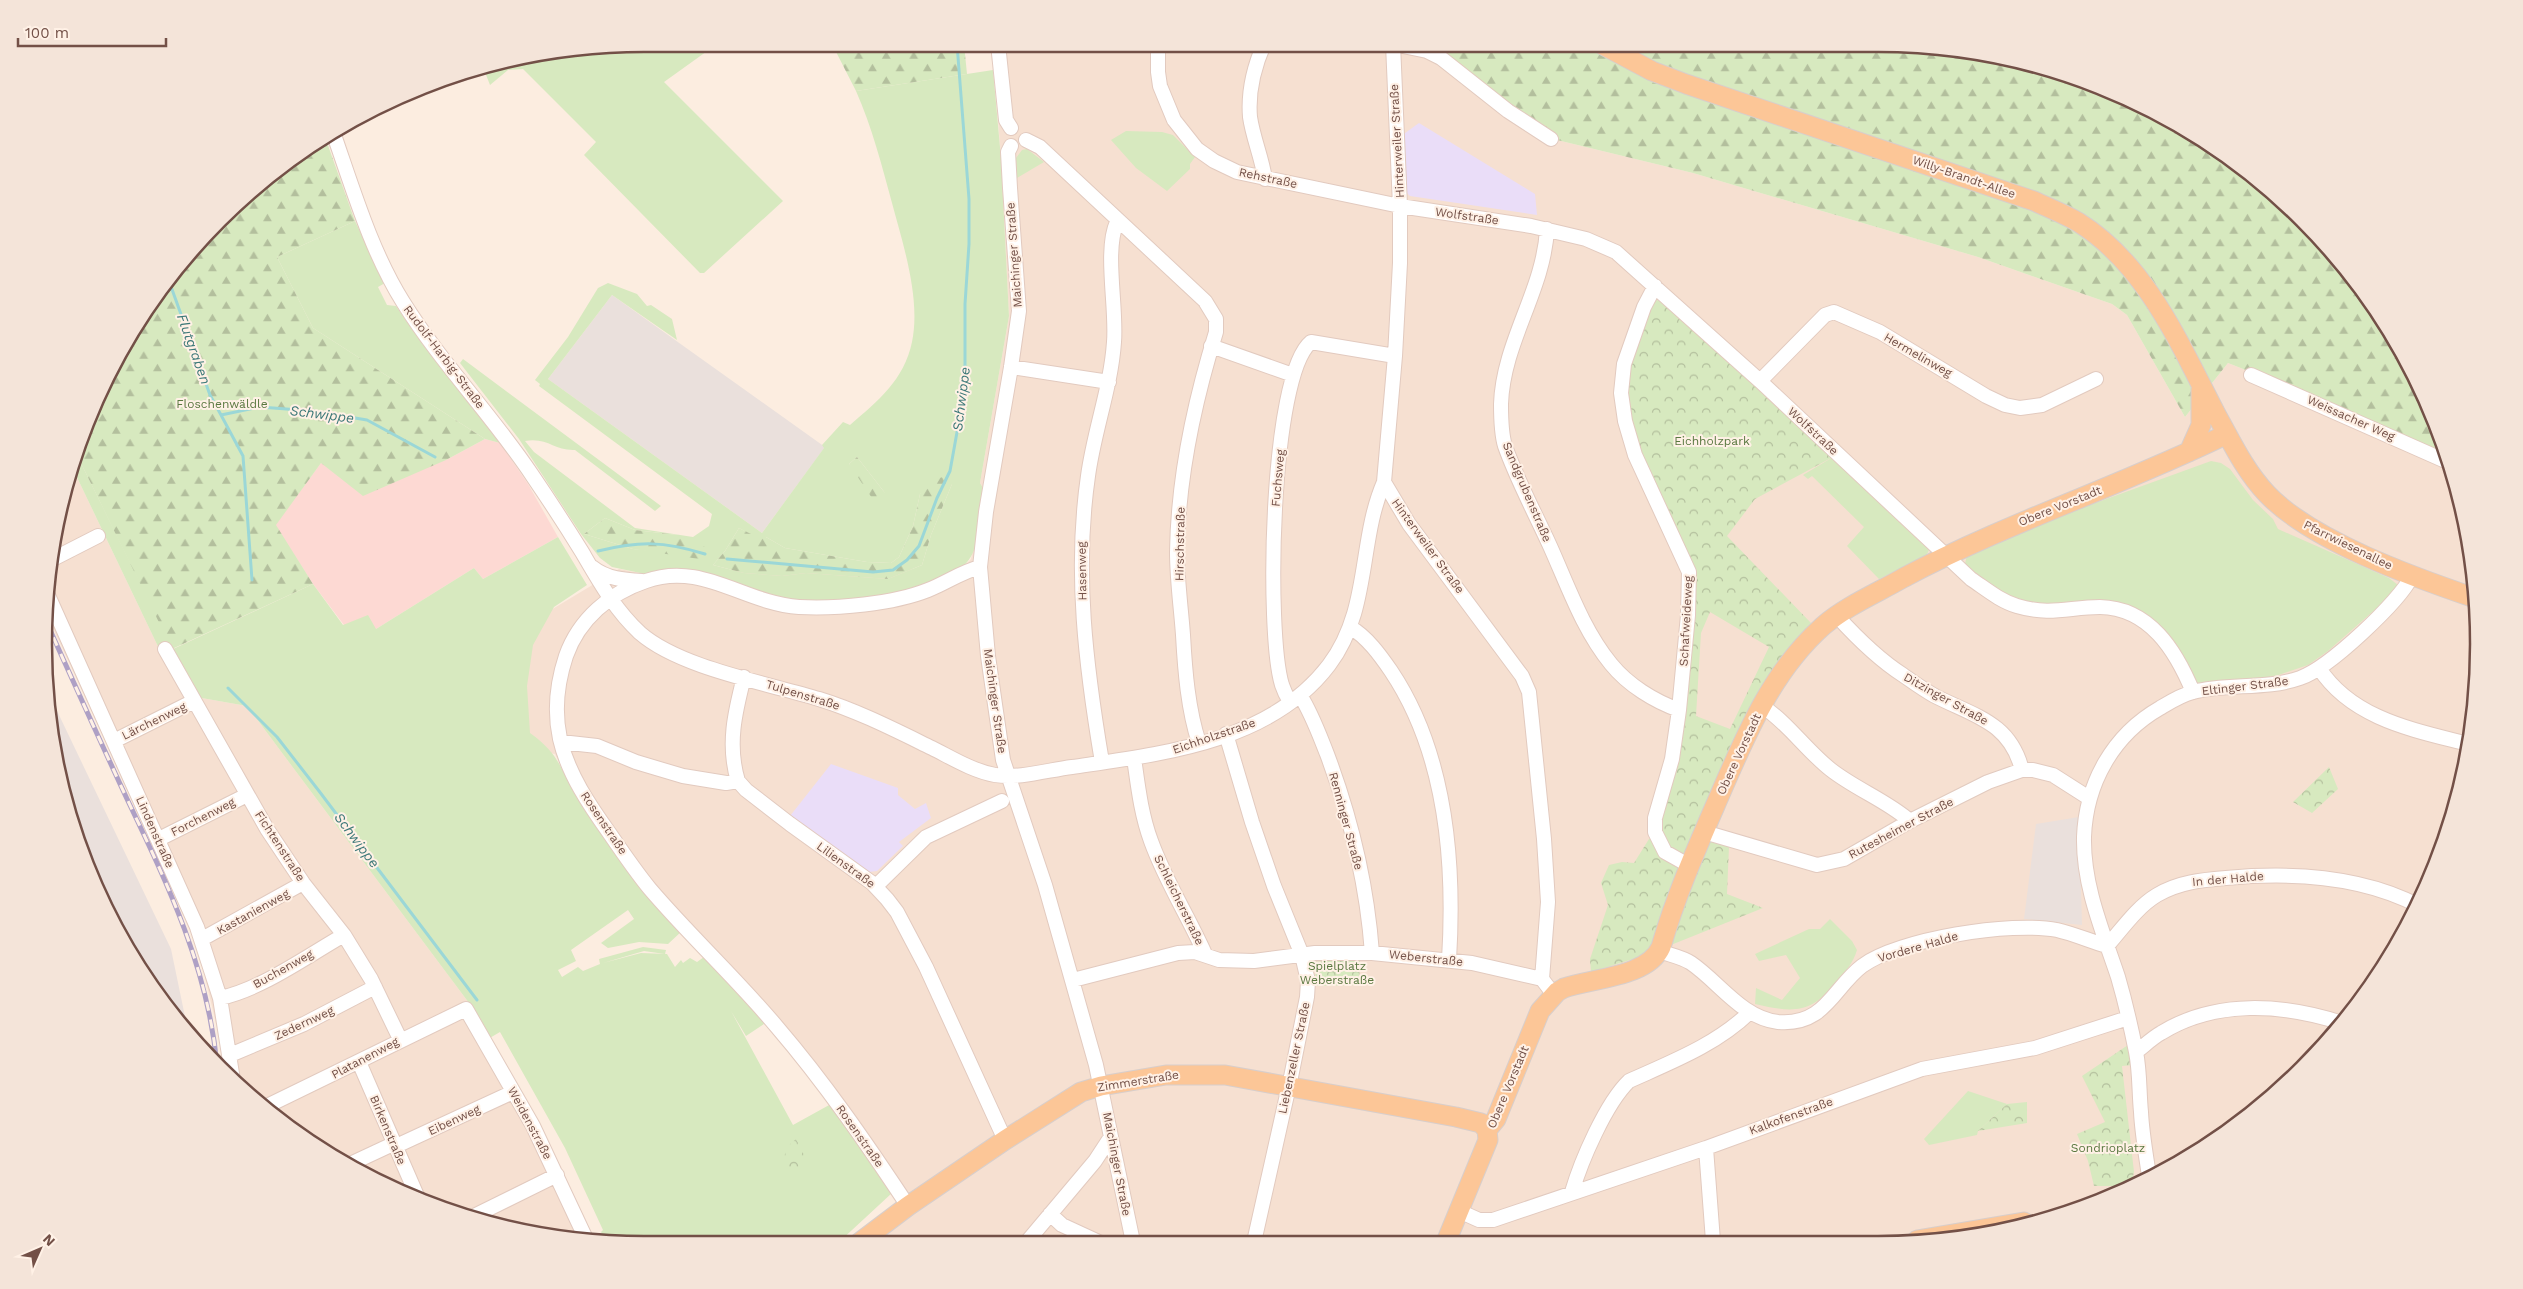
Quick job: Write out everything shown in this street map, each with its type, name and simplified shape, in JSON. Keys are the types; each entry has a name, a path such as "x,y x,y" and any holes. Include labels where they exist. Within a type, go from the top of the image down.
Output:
{"main road":[{"name":"Willy-Brandt-Allee","path":"1615,52 1686,84 2034,201 2078,223 2124,261 2148,290 2227,434"},
{"path":"2189,452 2201,425 2201,385"},
{"name":"Obere Vorstadt","path":"1448,1236 1488,1140 1488,1130 1496,1119 1540,1011 1554,995 1571,986 1644,966 1652,962 1659,951 1704,832 1762,706 1777,679 1792,658 1824,626 1837,616 1947,556 2013,525 2121,482 2227,434"},
{"name":"Pfarrwiesenallee","path":"2227,434 2254,479 2284,510 2307,526 2343,545 2412,576 2468,596"},
{"name":"Zimmerstraße","path":"868,1236 908,1206 1005,1140 1081,1092 1101,1086 1166,1075 1225,1075 1456,1116 1481,1124 1488,1130"}],"street":[{"name":"Maichinger Straße","path":"999,52 1006,120 1011,128 1005,137 1011,146 1008,152 1018,305 1012,367 986,512 980,567 988,656 1008,776 1046,885 1073,980 1101,1086 1110,1138 1132,1236"},
{"name":"Rehstraße","path":"1158,52 1158,72 1164,100 1174,120 1197,149 1214,161 1237,172 1265,179 1400,206"},
{"path":"1261,52 1255,69 1250,118 1265,179"},
{"name":"Hinterweiler Straße","path":"1392,52 1400,206 1400,263 1395,356 1384,482 1409,524 1522,676 1529,692 1540,782 1548,902 1542,979"},
{"path":"1429,52 1441,58 1508,111 1552,139"},
{"path":"1011,128 1021,128 1026,133 1026,140 1018,148 1011,146"},
{"name":"Rudolf-Harbig-Straße","path":"336,140 370,234 400,298 422,332 517,452 610,599"},
{"name":"Hirschstraße","path":"1026,140 1040,147 1211,309 1217,324 1194,416 1183,479 1177,553 1185,669 1192,715 1199,743"},
{"name":"Wolfstraße","path":"1400,206 1547,229 1586,239 1616,252 1760,381 1971,578 2000,598 2016,605 2056,612 2100,607 2128,614 2144,621 2158,632 2172,649 2193,692"},
{"name":"Hasenweg","path":"1102,762 1084,620 1081,542 1088,474 1109,382 1116,324 1111,238 1117,222"},
{"name":"Sandgrubenstraße","path":"1547,229 1546,246 1536,283 1507,362 1501,403 1505,444 1581,616 1598,646 1616,669 1639,689 1668,706 1679,710"},
{"name":"Schafweideweg","path":"1655,286 1644,307 1627,354 1621,378 1621,393 1625,422 1635,455 1689,572 1688,615 1679,710 1672,759 1657,806 1656,832 1665,852 1690,866"},
{"name":"Hermelinweg","path":"1760,381 1825,315 1834,312 1880,332 1986,396 2005,405 2020,408 2042,405 2096,379"},
{"name":"Fuchsweg","path":"1295,699 1282,685 1278,664 1272,565 1277,479 1292,375 1302,352 1310,342 1395,356"},
{"path":"1211,346 1292,375"},
{"path":"1012,367 1109,382"},
{"name":"Weissacher Weg","path":"2251,375 2440,459"},
{"name":"Eichholzstraße","path":"1008,776 1134,758 1199,743 1260,721 1295,699 1331,662 1350,627 1360,594 1376,501 1384,482"},
{"path":"60,555 98,536"},
{"name":"Rudolf-Harbig-Straße","path":"588,564 600,574 617,579 646,581"},
{"name":"Rosenstraße","path":"908,1206 810,1067 775,1024 667,909 637,873 588,803 561,742 557,695 562,668 578,631 588,618 610,599 646,581 676,575 692,575 768,602 799,607 835,607 873,603 926,591 980,567"},
{"name":"Eltinger Straße","path":"2107,946 2086,871 2084,837 2089,798 2106,759 2118,741 2131,728 2159,708 2193,692 2282,683 2319,668 2399,597 2412,576"},
{"name":"Tulpenstraße","path":"610,599 642,635 665,651 840,706 981,771 1008,776"},
{"name":"Lindenstraße","path":"54,608 159,839 202,939 220,998 232,1068"},
{"name":"Ditzinger Straße","path":"1837,616 1875,655 1902,675 1935,696 1994,725 2011,742 2022,770"},
{"path":"1350,627 1367,640 1399,683 1413,708 1424,738 1438,791 1448,858 1452,919 1449,960"},
{"name":"Fichtenstraße","path":"165,649 248,795 303,883 344,935 375,987 400,1039"},
{"path":"2319,668 2333,687 2344,697 2372,715 2462,742"},
{"path":"561,742 597,746 636,762 690,777 726,784 738,781 732,739 736,707 744,677"},
{"name":"Renninger Straße","path":"1295,699 1313,717 1336,779 1355,844 1370,930 1372,953"},
{"name":"Lärchenweg","path":"114,740 194,701"},
{"path":"1762,706 1828,768 1856,787 1896,809 1910,821"},
{"name":"Liebenzeller Straße","path":"1226,734 1274,886 1302,955 1308,981 1307,997 1257,1236"},
{"name":"Schleicherstraße","path":"1134,758 1140,797 1150,839 1172,890 1205,954"},
{"name":"Rutesheimer Straße","path":"1704,832 1817,864 1844,859 1910,821 1988,782 2022,770 2034,770 2053,775 2089,798"},
{"name":"Lilienstraße","path":"738,781 746,790 790,824 876,886 897,912 926,967 1005,1140"},
{"name":"Forchenweg","path":"159,839 248,795"},
{"path":"876,886 926,837 1002,801"},
{"name":"In der Halde","path":"2107,946 2149,900 2164,891 2195,881 2249,876 2309,876 2360,884 2410,903"},
{"name":"Kastanienweg","path":"202,939 303,883"},
{"name":"Vordere Halde","path":"1659,951 1690,963 1750,1012 1779,1022 1806,1018 1827,1005 1860,967 1871,960 1887,953 1935,940 2007,927 2057,930 2107,946"},
{"name":"Buchenweg","path":"220,998 231,996 284,970 344,935"},
{"path":"2107,946 2136,1052 2148,1171"},
{"name":"Weberstraße","path":"1073,980 1178,952 1205,954 1219,960 1254,961 1315,953 1372,953 1449,960 1542,979"},
{"path":"1542,979 1554,995"},
{"name":"Zedernweg","path":"230,1055 304,1024 375,987"},
{"path":"2136,1052 2160,1033 2190,1019 2243,1008 2296,1010 2335,1022"},
{"name":"Platanenweg","path":"271,1104 359,1062 400,1039 466,1009"},
{"name":"Weidenstraße","path":"466,1009 514,1092 557,1175 583,1233"},
{"path":"1572,1192 1609,1108 1623,1086 1629,1081 1702,1047 1736,1026 1750,1012"},
{"name":"Kalkofenstraße","path":"1458,1211 1479,1220 1492,1220 1706,1148 1922,1069 2035,1048 2128,1018"},
{"name":"Birkenstraße","path":"359,1062 393,1146 414,1189"},
{"name":"Eibenweg","path":"357,1161 514,1092"},
{"path":"1032,1236 1110,1138"},
{"path":"1706,1148 1713,1236"},
{"path":"480,1213 557,1175"},
{"path":"1050,1214 1062,1225 1087,1236"}],"shaded area":[{"path":"993,52 1438,52 1557,140 1693,173 1978,257 2112,304 2127,315 2185,417 2228,363 2337,406 2439,453 2459,529 2465,567 2469,606 2469,683 2459,760 2439,835 2425,871 2391,941 2371,973 2324,1035 2269,1090 2207,1137 2140,1175 2105,1191 2069,1205 1994,1225 1917,1235 1879,1236 855,1236 899,1202 825,1095 773,1027 648,895 580,802 555,754 523,749 516,631 619,569 645,574 691,570 960,569 971,559 983,488 980,483 1009,316 1001,158"},
{"path":"1419,123 1535,194 1537,215 1410,196 1405,191 1401,136"},
{"path":"612,295 825,447 762,533 548,379"},
{"path":"485,439 500,443 528,484 558,537 483,579 474,568 376,629 344,625 313,584 275,525 321,463 446,460"},
{"path":"77,477 164,659 196,697 247,706 469,1003 586,1233 529,1225 491,1216 454,1205 418,1191 348,1157 284,1114 254,1090 223,1060 195,934 53,628 58,567 64,529"},
{"path":"57,710 171,949 185,1018 152,973 132,940 98,871 84,835 73,798 64,760"},
{"path":"831,764 898,788 898,795 915,809 926,803 931,818 899,842 903,846 877,871 869,872 790,816"},
{"path":"2079,817 2082,925 2024,919 2036,824"}],"green space":[{"path":"644,52 706,52 664,82 783,201 704,273 700,273 584,155 596,142 523,69 508,70 490,85 486,75 529,64 567,58"},
{"path":"836,52 965,52 967,74 856,91"},
{"path":"1438,52 1879,52 1956,58 1994,64 2069,84 2105,98 2175,132 2239,175 2269,199 2297,226 2324,254 2371,316 2409,383 2439,453 2337,406 2228,363 2185,417 2127,315 2112,304 1978,257 1693,173 1557,140"},
{"path":"993,70 1001,158 1009,316 980,483 983,488 979,533 973,553 960,569 912,590 859,600 804,601 768,598 691,570 645,574 612,567 600,558 581,534 519,439 460,363 463,359 661,506 655,511 575,450 568,450 540,441 525,441 534,452 635,528 693,537 709,526 712,514 539,386 540,384 535,380 568,337 598,288 608,283 637,294 647,306 651,305 672,319 677,340 612,295 548,379 762,533 824,448 822,445 843,422 850,425 889,389 903,368 912,342 914,325 913,290 906,254 876,147 856,91","holes":["857,457 885,493 849,464","952,484 931,535 922,565 888,579 806,573 782,576 744,573 713,565 725,551 739,528 757,538 766,537 785,548 867,562 891,563 899,557 913,526 920,494","605,518 635,530 678,535 664,552 633,549 584,534"]},
{"path":"1126,131 1162,132 1173,135 1195,157 1190,164 1190,169 1167,191 1136,168 1111,140"},
{"name":"Floschenwäldle","path":"328,145 355,221 277,257 313,328 485,439 446,460 363,496 321,463 276,525 313,584 172,649 81,464 84,454 98,418 132,348 175,284 199,254 254,199 284,175"},
{"path":"1027,149 1044,162 1017,178 1016,158 1022,150"},
{"path":"355,221 385,283 378,287 387,305 396,306 424,346 500,443 485,439 313,328 277,257"},
{"name":"Eichholzpark","path":"1652,299 1669,303 1833,457 1755,499 1727,536 1811,623 1771,677 1697,830 1729,847 1727,894 1763,908 1646,955 1591,972 1590,959 1608,905 1601,883 1609,865 1622,862 1634,863 1649,839 1661,830 1695,570 1641,459 1625,395 1633,348","holes":["1710,612 1769,647 1730,729 1696,716 1701,633"]},
{"path":"857,457 885,493 874,501 849,464"},
{"path":"1833,457 1893,510 1893,516 1929,550 1926,556 1879,579 1847,546 1864,527 1812,476 1808,479 1803,475"},
{"path":"2211,461 2221,463 2230,469 2253,500 2273,519 2278,529 2389,578 2398,585 2395,592 2328,651 2308,665 2267,679 2195,683 2176,646 2147,617 2075,610 2025,600 2003,592 1982,580 1965,564 1967,555 2032,526"},
{"path":"81,463 173,649 313,584 343,625 368,615 376,629 474,568 483,579 558,537 587,585 554,607 533,645 527,686 530,733 549,749 591,820 641,885 682,931 668,944 639,942 608,948 601,943 634,919 628,910 571,950 576,961 558,970 562,977 578,967 583,971 600,964 599,959 643,947 666,950 665,954 667,954 675,967 681,960 683,963 690,958 697,962 704,957 767,1022 746,1036 731,1011 793,1125 831,1104 892,1193 846,1236 602,1235 601,1232 603,1230 565,1148 500,1032 488,1039 469,1003 247,706 196,697 164,659 77,477","holes":["644,951 664,954 641,953 603,963"]},
{"path":"944,477 952,484 931,535 922,565 888,579 806,573 782,576 744,573 713,565 725,551 739,528 757,537 766,537 785,548 867,562 891,563 899,557 913,526 920,494 937,478"},
{"path":"605,518 635,530 678,535 710,549 706,560 633,549 584,534"},
{"path":"2329,767 2338,789 2312,813 2293,802"},
{"path":"1830,919 1852,941 1857,950 1851,963 1837,982 1818,1000 1800,1008 1780,1009 1755,1004 1756,988 1782,1000 1800,978 1786,955 1759,961 1755,954 1809,929 1820,929"},
{"name":"Spielplatz Weberstraße","path":"1360,959 1359,985 1317,986 1314,962"},
{"name":"Sondrioplatz","path":"2128,1045 2133,1065 2122,1066 2134,1172 2133,1178 2116,1186 2094,1186 2088,1161 2077,1134 2105,1122 2082,1076"},
{"path":"1968,1091 2007,1104 1978,1131 1977,1135 1929,1145 1924,1139"},
{"path":"2027,1102 2027,1123 1978,1131 2007,1104"},
{"path":"796,1139 806,1159 795,1176 783,1161 787,1147"}],"waterway":[{"name":"Schwippe","path":"727,559 873,572 893,570 907,560 919,546 937,498 950,471 965,388 965,304 969,244 969,199 958,52"},
{"name":"Flutgraben","path":"172,289 210,395 221,415"},
{"name":"Schwippe","path":"252,580 243,456 221,415 260,407 313,411 367,420 435,457"},
{"name":"Schwippe","path":"598,551 627,545 652,544 676,547 705,554"},
{"name":"Schwippe","path":"228,688 277,737 477,1000"}],"railway":[{"path":"52,635 172,897 196,962 205,995 215,1052"}]}
